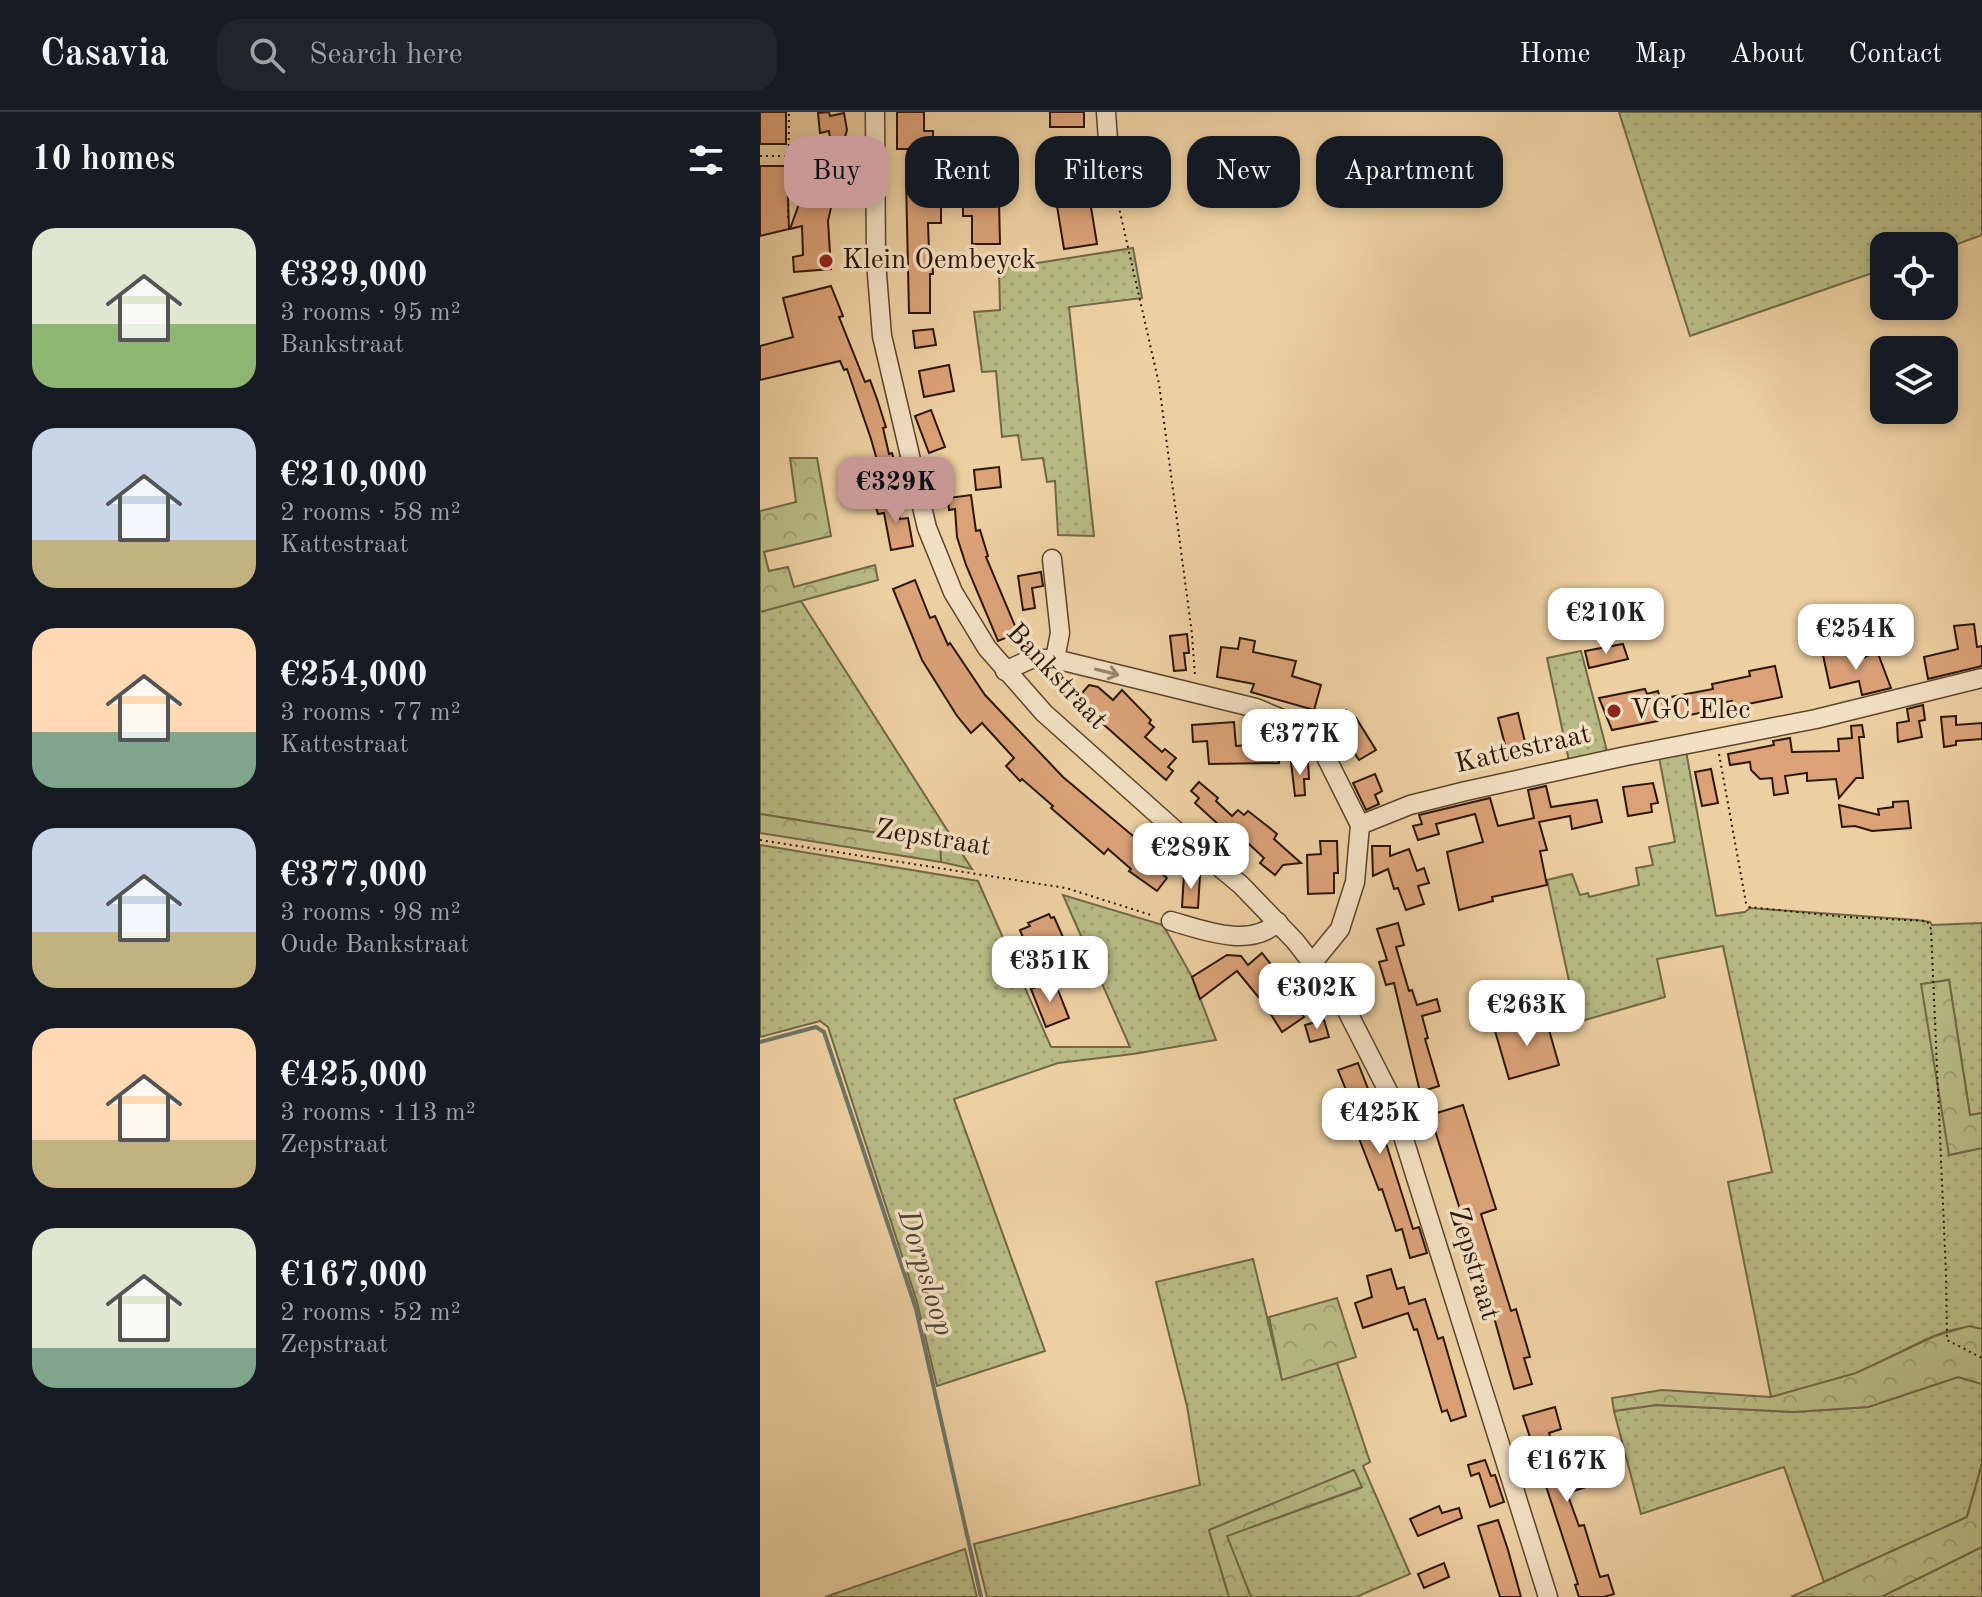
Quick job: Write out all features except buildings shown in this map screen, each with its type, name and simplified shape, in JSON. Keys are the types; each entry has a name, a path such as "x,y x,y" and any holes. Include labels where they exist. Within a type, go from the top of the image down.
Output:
{"street":[{"name":"Bankstraat","path":"875,112 875,136"},
{"path":"1106,112 1108,136"},
{"name":"Bankstraat","path":"876,208 882,336 927,528 953,592 981,639 1005,671 1044,713 1241,885 1313,962"},
{"path":"1052,559 1060,633 1055,659"},
{"path":"1005,671 1031,659 1055,659 1256,708 1294,724 1318,741 1360,825 1355,882 1340,929 1313,962"},
{"name":"Kattestraat","path":"1360,825 1410,805 1716,737 1816,719 1982,678"},
{"path":"1171,921 1234,936 1269,931 1278,922"},
{"name":"Zepstraat","path":"1313,962 1342,1001 1390,1095 1548,1597"}],"path":[{"path":"788,136 789,112"},
{"path":"760,156 784,156"},
{"path":"788,208 788,218"},
{"path":"1114,208 1159,384 1192,634 1196,695"},
{"path":"1716,737 1749,907 1829,916 1927,921 1931,929 1947,1340 1982,1358"},
{"name":"Zepstraat","path":"760,840 1066,888 1171,921"}],"green space":[{"path":"1619,112 1982,112 1982,235 1958,244 1958,232 1870,232 1870,274 1690,336"},
{"path":"1133,248 1142,298 1069,307 1094,536 1058,535 1055,481 1047,482 1043,458 1022,460 1018,435 1002,437 996,371 982,372 974,312 1000,310 999,269"},
{"path":"790,458 817,458 831,536 764,552 769,571 788,567 794,587 875,565 878,580 760,612 760,511 796,502"},
{"path":"801,601 972,869 941,862 940,843 760,814 760,610"},
{"path":"1581,651 1607,751 1569,761 1547,658"},
{"path":"1686,751 1716,916 1745,912 1750,908 1917,920 1932,925 1982,923 1982,1113 1970,1115 1949,980 1922,984 1950,1155 1982,1148 1982,1329 1950,1330 1855,1374 1771,1397 1728,1182 1772,1172 1723,946 1657,959 1665,997 1578,1022 1547,880 1572,874 1580,895 1588,893 1589,897 1639,885 1636,868 1653,865 1649,847 1675,842 1659,757"},
{"path":"760,814 940,843 941,862 760,833"},
{"path":"760,845 978,881 1051,1047 1130,1047 1063,895 1163,925 1192,977 1216,1040 1058,1063 954,1099 1045,1351 937,1386 917,1302 828,1027 820,1021 760,1037"},
{"path":"1949,980 1970,1115 1982,1113 1982,1148 1949,1155 1921,984"},
{"path":"1253,1259 1282,1379 1337,1363 1370,1462 1363,1466 1410,1574 1356,1597 1251,1597 1226,1536 1361,1488 1354,1470 1209,1530 1229,1597 987,1597 974,1544 1200,1485 1187,1406 1156,1282"},
{"path":"1337,1298 1356,1357 1282,1380 1269,1317"},
{"path":"1969,1326 1982,1329 1982,1384 1958,1377 1868,1407 1794,1412 1656,1405 1614,1411 1612,1398 1662,1390 1771,1397 1856,1373 1935,1336"},
{"path":"1958,1377 1982,1384 1982,1463 1967,1517 1824,1582 1784,1467 1641,1514 1614,1411 1656,1405 1794,1412 1868,1407"},
{"path":"1982,1464 1982,1547 1881,1597 1791,1597 1967,1517"},
{"path":"1354,1470 1362,1487 1227,1536 1251,1597 1229,1597 1209,1530"},
{"path":"1982,1547 1982,1597 1881,1597"},
{"path":"965,1549 977,1597 825,1597"}],"waterway":[{"name":"Dorpsloop","path":"760,1042 816,1027 824,1032 916,1309 981,1597"}],"place":[{"name":"Klein Oembeyck","path":"826,261"},
{"name":"VGC Elec","path":"1614,711"}]}
